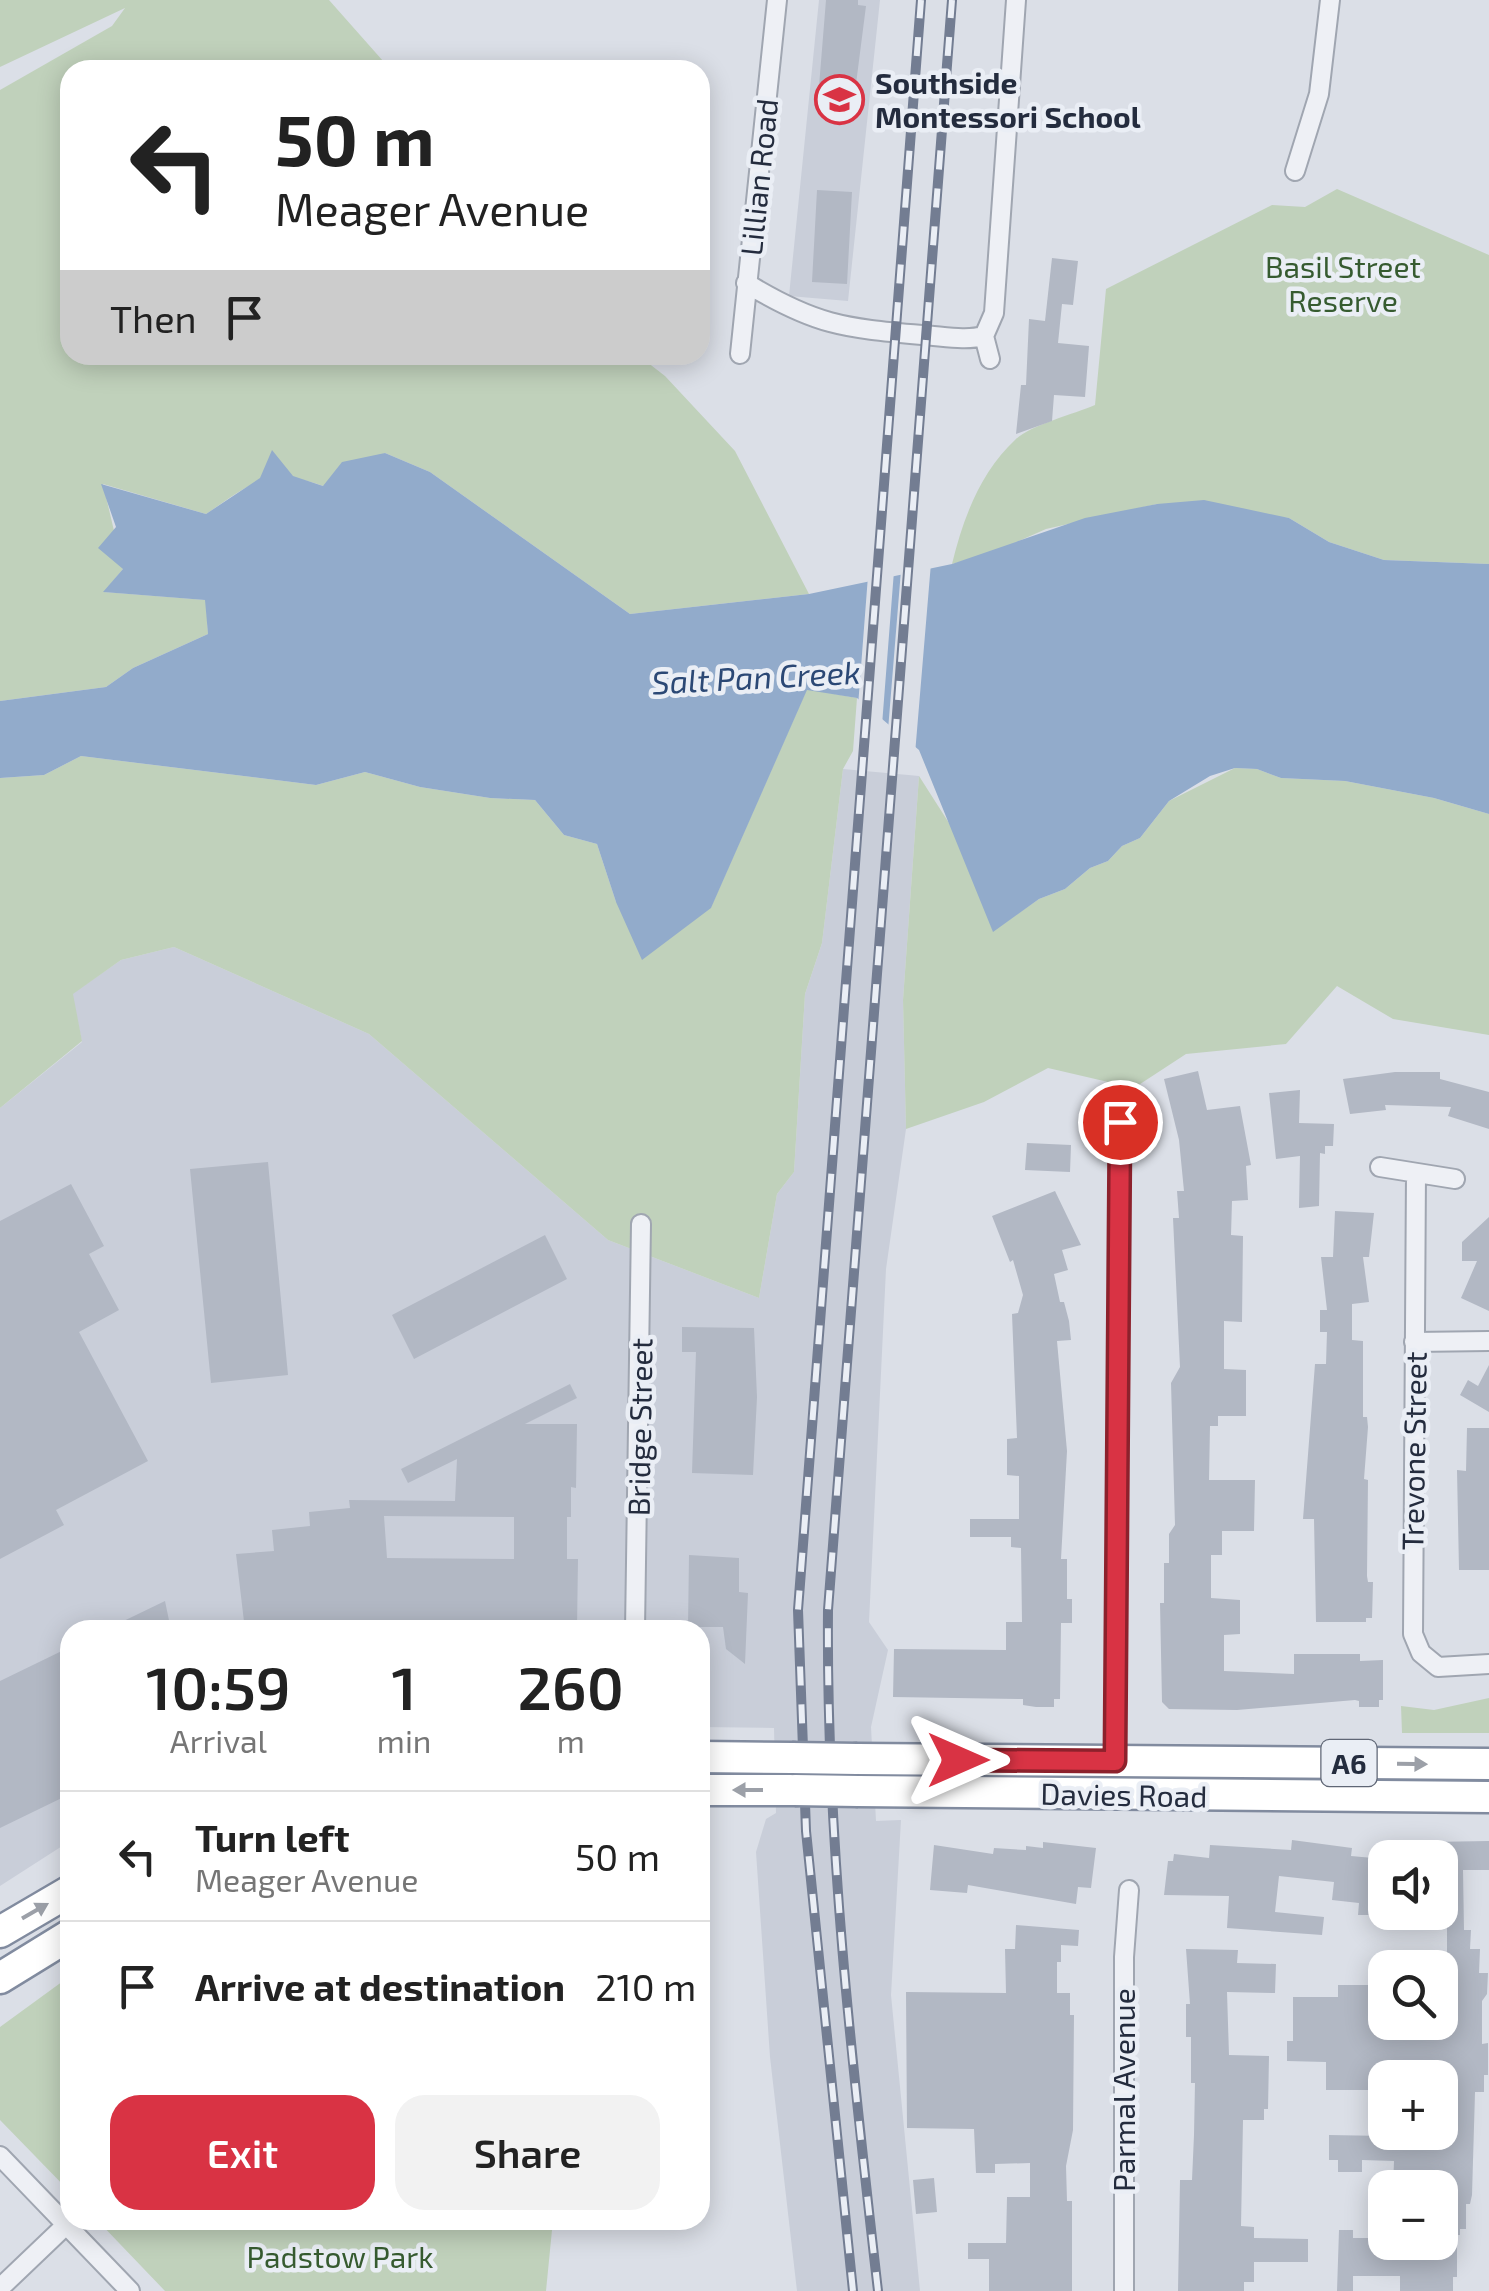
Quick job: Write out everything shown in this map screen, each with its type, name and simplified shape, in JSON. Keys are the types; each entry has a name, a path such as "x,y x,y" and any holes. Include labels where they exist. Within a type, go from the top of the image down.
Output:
{"highway":[{"name":"Davies Road","path":"710,1757 1489,1764"},
{"path":"1115,1761 1158,1794"},
{"name":"Davies Road","path":"710,1790 1489,1797"},
{"path":"0,1932 60,1897"},
{"path":"0,1978 60,1942"}],"street":[{"name":"Lillian Road","path":"740,354 777,0"},
{"path":"746,283 792,311 830,324 952,337 984,336 992,326 994,313 1016,0"},
{"path":"1295,171 1320,94 1330,0"},
{"path":"984,336 990,359"},
{"path":"1115,1761 1120,1122"},
{"path":"1380,1168 1455,1179"},
{"name":"Trevone Street","path":"1416,1173 1413,1634 1420,1653 1438,1667 1489,1664"},
{"name":"Bridge Street","path":"635,1620 641,1224"},
{"path":"1414,1342 1489,1342"},
{"name":"Parmal Avenue","path":"1124,2291 1123,1971 1129,1890"},
{"path":"0,2156 60,2218"},
{"path":"0,2288 60,2230"},
{"path":"72,2230 130,2291"}],"shaded area":[{"name":"Southside Montessori School","path":"819,0 880,0 848,301 789,296"},
{"path":"843,769 919,776 903,1000 906,1129 886,1269 869,1622 888,1650 871,1727 876,1821 901,1820 891,1995 920,2291 797,2291 770,2057 756,1852 766,1819 776,1813 774,1728 710,1727 710,1620 60,1620 60,1847 0,1886 0,1108 82,1042 72,994 121,960 174,947 369,1034 608,1240 759,1298 777,1194 794,1172 805,994 822,943"}],"green space":[{"path":"0,0 329,0 382,60 60,60 60,365 651,365 735,451 809,594 630,614 430,472 385,453 323,486 287,478 260,481 206,514 103,484 123,569 104,592 206,600 208,634 133,668 106,687 0,701 0,90 112,26 125,8 0,67"},
{"name":"Basil Street Reserve","path":"1337,189 1489,255 1489,564 1384,560 1329,542 1289,518 1157,504 1046,529 992,553 952,564 975,497 1003,452 1032,429 1095,405 1106,289 1272,205 1305,207"},
{"path":"807,689 857,698 853,751 843,769 822,943 805,994 794,1172 777,1194 759,1298 608,1240 369,1034 174,947 121,960 73,994 82,1041 0,1108 0,778 44,775 81,756 316,785 365,772 420,787 490,798 535,800 564,835 597,844 616,902 711,907"},
{"path":"1235,768 1257,769 1281,778 1345,781 1434,798 1489,814 1489,1035 1393,1019 1337,986 1286,1044 1186,1054 1134,1088 1048,1068 984,1102 906,1129 903,1000 919,776 956,834 993,931 1039,899 1065,889 1090,868 1108,861 1122,846 1140,838 1169,801"},
{"path":"1489,1698 1489,1733 1402,1733 1401,1706 1434,1710"},
{"path":"60,1983 60,2182 0,2120 0,2027"},
{"name":"Padstow Park","path":"107,2230 552,2230 546,2291 165,2291"}],"water":[{"name":"Salt Pan Creek","path":"272,450 293,476 323,486 342,462 385,453 430,472 630,614 809,594 952,564 1085,518 1157,504 1204,500 1289,518 1329,542 1384,560 1489,564 1489,814 1434,798 1345,781 1281,778 1257,769 1235,768 1210,776 1169,801 1140,838 1122,846 1108,861 1090,868 1065,889 1039,899 993,932 919,750 857,698 807,690 711,908 642,960 616,902 597,844 564,835 535,800 490,798 420,787 365,772 316,785 81,756 44,775 0,778 0,701 106,687 133,668 208,634 205,600 103,592 123,569 98,548 116,527 101,484 206,514 260,478"}],"pier":[{"path":"931,563 915,754 888,730 901,570"},
{"path":"894,571 882,725 858,706 868,576"}],"building":[{"path":"826,0 858,0 858,5 866,6 852,115 817,111"},
{"path":"817,190 852,192 847,284 812,282"},
{"path":"1052,258 1078,261 1073,305 1062,304 1058,343 1089,346 1085,397 1054,395 1052,421 1016,434 1021,385 1026,385 1029,319 1045,321"},
{"path":"1198,1071 1207,1110 1240,1106 1251,1165 1246,1166 1248,1200 1232,1201 1231,1235 1243,1236 1242,1322 1224,1321 1224,1369 1246,1370 1246,1416 1218,1416 1218,1426 1210,1426 1209,1480 1255,1480 1254,1531 1222,1531 1222,1555 1211,1555 1211,1598 1240,1600 1240,1634 1224,1635 1224,1671 1294,1674 1294,1654 1360,1654 1360,1661 1383,1660 1383,1700 1379,1700 1379,1707 1359,1707 1355,1700 1237,1710 1169,1709 1162,1702 1160,1603 1164,1603 1169,1534 1175,1525 1171,1383 1180,1367 1173,1218 1179,1218 1177,1191 1184,1191 1179,1140 1164,1079"},
{"path":"1395,1072 1440,1072 1440,1079 1489,1092 1489,1129 1448,1116 1451,1107 1385,1105 1386,1110 1350,1114 1343,1079"},
{"path":"1300,1090 1299,1123 1334,1124 1333,1146 1325,1146 1325,1154 1320,1153 1319,1206 1299,1208 1300,1156 1276,1159 1269,1093"},
{"path":"1027,1143 1071,1145 1070,1172 1025,1170"},
{"path":"268,1162 288,1375 211,1383 190,1169"},
{"path":"71,1184 104,1246 89,1254 119,1310 79,1332 148,1461 56,1510 64,1525 0,1559 0,1221"},
{"path":"1055,1191 1081,1245 1062,1250 1068,1270 1054,1274 1071,1340 1057,1341 1067,1451 1061,1559 1067,1559 1067,1599 1072,1599 1072,1623 1061,1623 1060,1699 1054,1699 1054,1707 1036,1707 1023,1705 1023,1699 893,1697 894,1649 1006,1650 1006,1622 1022,1622 1021,1548 1011,1547 1011,1537 970,1537 970,1519 1019,1519 1019,1476 1007,1475 1007,1439 1017,1438 1012,1314 1018,1313 1023,1295 1013,1260 1010,1262 992,1216"},
{"path":"1335,1211 1374,1213 1369,1257 1363,1257 1369,1302 1352,1304 1352,1340 1363,1341 1363,1417 1367,1417 1368,1427 1364,1479 1368,1480 1367,1576 1368,1582 1373,1582 1372,1618 1366,1618 1366,1622 1316,1622 1314,1519 1303,1519 1315,1364 1326,1364 1327,1332 1320,1332 1320,1310 1327,1310 1321,1257 1333,1257"},
{"path":"1489,1217 1489,1311 1461,1298 1477,1261 1462,1261 1462,1242"},
{"path":"545,1235 567,1279 414,1359 392,1315"},
{"path":"682,1327 754,1328 757,1397 753,1475 692,1473 696,1352 682,1352"},
{"path":"1489,1365 1489,1412 1460,1395 1468,1380 1478,1386"},
{"path":"570,1384 577,1398 525,1424 577,1424 576,1488 571,1487 571,1517 567,1517 567,1559 578,1559 577,1620 244,1620 236,1554 274,1551 272,1530 310,1526 309,1512 350,1508 349,1500 455,1501 457,1459 408,1483 401,1469","holes":["384,1516 514,1517 514,1559 387,1558"]},
{"path":"1467,1428 1489,1428 1489,1570 1459,1570 1457,1470 1466,1471"},
{"path":"689,1555 739,1558 739,1592 748,1593 745,1664 726,1649 723,1627 710,1627 710,1620 688,1620"},
{"path":"165,1601 169,1620 126,1620"},
{"path":"60,1652 60,1799 0,1828 0,1681"},
{"path":"1292,1840 1352,1848 1351,1856 1368,1858 1368,1915 1358,1915 1359,1903 1332,1900 1334,1882 1279,1876 1275,1912 1324,1917 1322,1935 1227,1928 1229,1896 1164,1895 1168,1861 1173,1861 1174,1854 1209,1858 1210,1845 1291,1850"},
{"path":"1489,1841 1489,1870 1463,1870 1464,1930 1471,1930 1470,1949 1480,1949 1479,1973 1488,1973 1487,1994 1482,2001 1482,2044 1488,2043 1488,2075 1484,2075 1484,2092 1475,2092 1472,2195 1470,2204 1466,2204 1466,2229 1460,2229 1460,2235 1458,2170 1394,2170 1394,2161 1362,2160 1362,2172 1338,2172 1338,2160 1329,2160 1329,2135 1368,2136 1368,2150 1458,2150 1458,2060 1368,2060 1368,2090 1326,2090 1326,2062 1287,2061 1287,2041 1293,2041 1293,1997 1338,1997 1338,1985 1368,1985 1368,2040 1458,2040 1458,1950 1447,1950 1447,1930 1458,1930 1458,1842"},
{"path":"1043,1842 1096,1848 1091,1888 1078,1887 1076,1904 968,1885 967,1893 930,1890 934,1845 993,1854 994,1848 1043,1848"},
{"path":"1016,1925 1079,1930 1078,1946 1061,1945 1061,1962 1057,1962 1057,1993 1070,1993 1070,2015 1074,2015 1073,2130 1066,2166 1067,2201 1072,2201 1072,2291 989,2291 989,2259 968,2259 968,2243 1006,2243 1007,2197 1030,2197 1030,2163 995,2164 995,2173 976,2173 974,2129 907,2128 906,1992 1006,1993 1005,1949 1015,1949"},
{"path":"1186,1949 1238,1950 1237,1963 1276,1964 1275,1993 1227,1992 1229,2055 1269,2056 1268,2109 1264,2109 1264,2120 1243,2120 1241,2226 1254,2227 1254,2238 1308,2239 1308,2262 1254,2262 1254,2282 1244,2282 1244,2291 1178,2291 1180,2180 1192,2180 1194,2135 1195,2083 1191,2083 1191,2037 1186,2037 1186,2004 1190,2004"},
{"path":"934,2178 937,2212 916,2214 913,2180"},
{"path":"1339,2230 1353,2230 1353,2238 1368,2238 1368,2260 1457,2260 1453,2291 1400,2291 1400,2276 1353,2276 1353,2291 1337,2291"}],"railway":[{"path":"853,2291 806,1831 798,1610 921,0"},
{"path":"878,2291 836,1866 828,1610 952,0"}],"place":[{"name":"Southside Montessori School","path":"840,99"}],"route":[{"path":"958,1760 1115,1761 1120,1122"}]}
